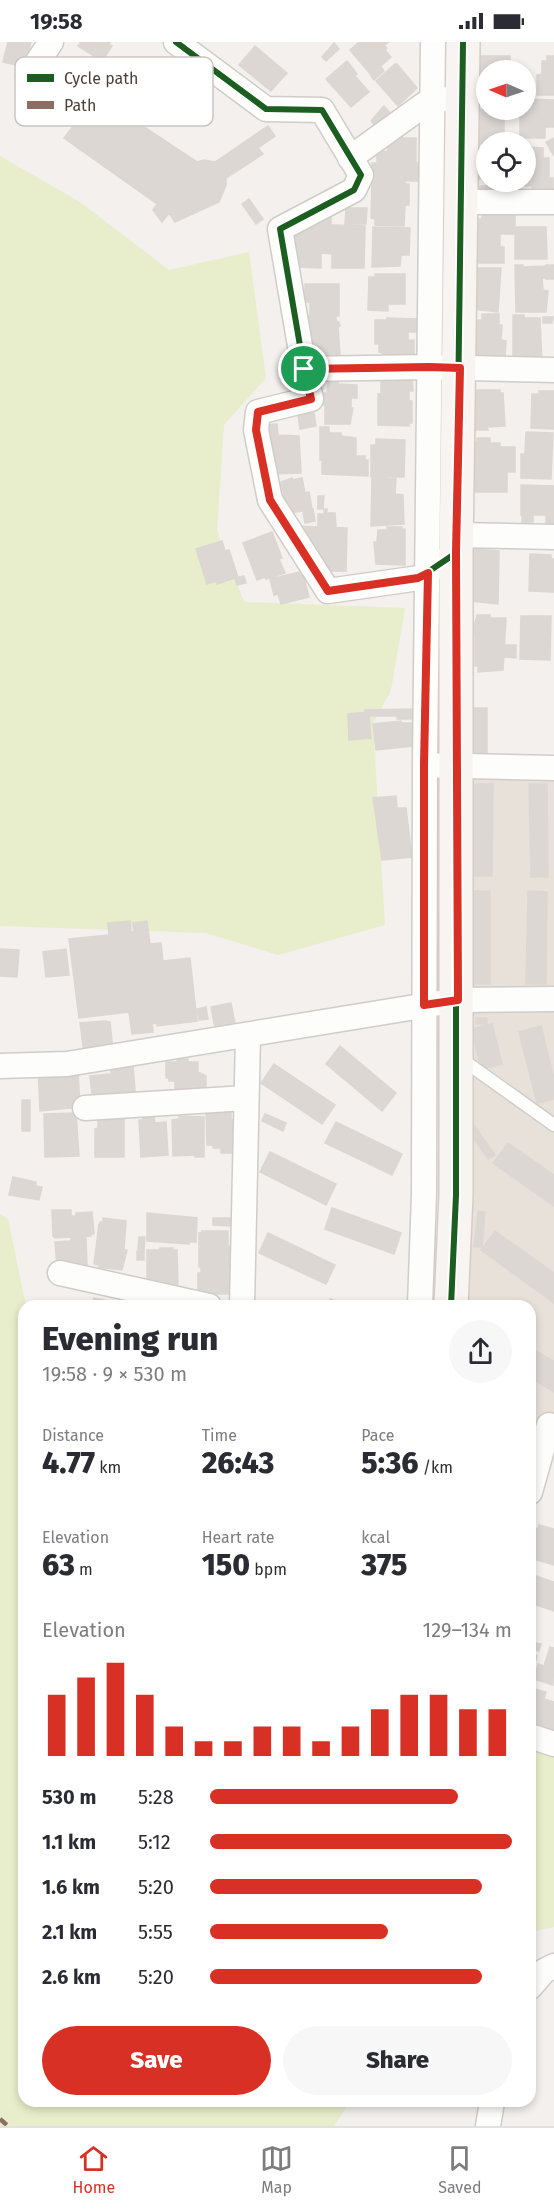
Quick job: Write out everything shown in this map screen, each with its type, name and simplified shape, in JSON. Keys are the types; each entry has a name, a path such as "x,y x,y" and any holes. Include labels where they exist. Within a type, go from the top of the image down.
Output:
{"street":[{"path":"40,57 51,42"},
{"path":"176,42 196,57"},
{"path":"420,1300 424,1194 424,765 428,573 444,367 462,202 447,98 433,42"},
{"path":"451,1300 456,1195 458,1000 456,544 444,367 447,98 463,42"},
{"path":"213,70 266,109 322,110 361,175 354,190 280,228 311,399 258,412 256,430 270,500 328,591 418,578 428,573 456,544 554,537"},
{"path":"350,158 447,98"},
{"path":"462,202 554,202"},
{"path":"304,369 444,367 554,370"},
{"path":"424,765 554,768"},
{"path":"0,1066 67,1064 458,1000 554,999"},
{"path":"242,1300 248,1035"},
{"path":"86,1108 246,1098"},
{"path":"424,1194 456,1195"},
{"path":"60,1273 182,1300"},
{"path":"536,1462 544,1423"},
{"path":"536,1738 554,1744"},
{"path":"536,1980 544,1971 554,1966"},
{"path":"488,2126 491,2107"}],"lane":[{"path":"457,1056 554,1125"}],"shaded area":[{"path":"457,767 554,769 554,1426 536,1420 536,1300 448,1300"}],"green space":[{"path":"0,156 80,202 169,270 249,252 266,378 224,425 217,531 244,602 405,608 391,690 373,724 385,925 278,955 206,933 0,926"},
{"path":"0,1214 8,1219 25,1300 18,1300 18,2107 347,2107 334,2126 0,2126"},
{"path":"554,1748 554,1927 536,1931 536,1749"}],"building":[{"path":"8,42 31,42 27,57 15,57 15,65 3,62"},
{"path":"81,42 110,42 112,46 105,57 96,57 78,46"},
{"path":"359,42 389,42 384,45 391,57 371,75 350,50"},
{"path":"334,43 339,49 326,61 322,57"},
{"path":"255,46 287,73 271,91 239,65"},
{"path":"477,56 510,56 510,60 477,60"},
{"path":"547,56 554,56 554,95 537,95 537,75 542,74 542,61 547,61"},
{"path":"347,61 357,74 355,76 369,92 351,107 326,79"},
{"path":"395,64 417,88 398,106 376,81"},
{"path":"381,67 384,71 374,80 371,76"},
{"path":"536,99 554,100 554,127 545,127 545,138 536,138 536,132 520,132 520,120 536,120"},
{"path":"384,106 395,119 380,131 371,121"},
{"path":"473,109 476,109 476,120 504,120 504,132 476,132 476,145 471,145"},
{"path":"73,126 143,126 197,162 204,160 215,162 268,126 275,136 258,148 263,154 226,178 226,185 219,202 175,222 169,213 162,222 153,210 157,204 64,138"},
{"path":"394,138 416,138 419,181 372,181 372,163 377,163 377,153 388,151 387,142"},
{"path":"554,138 554,156 546,142"},
{"path":"536,148 543,148 543,158 549,158 549,178 553,178 553,188 536,189"},
{"path":"473,149 476,149 476,179 472,179"},
{"path":"372,182 409,184 409,205 405,205 404,226 375,225 375,219 371,218"},
{"path":"249,199 263,219 256,224 242,204"},
{"path":"346,208 367,208 366,224 345,224"},
{"path":"331,213 331,254 321,253 321,268 298,267 298,249 295,249 296,231"},
{"path":"482,213 515,213 515,234 500,234 500,247 504,247 504,263 471,263 471,219 482,219"},
{"path":"332,225 365,226 364,268 332,268"},
{"path":"373,227 410,228 409,255 401,255 400,266 372,267"},
{"path":"515,227 546,227 547,259 515,259"},
{"path":"515,265 545,266 546,278 542,278 543,290 548,291 546,312 516,312"},
{"path":"546,265 554,265 554,279 546,279"},
{"path":"473,268 501,268 498,312 472,309"},
{"path":"375,274 405,274 405,304 388,304 388,311 368,310 369,277 375,277"},
{"path":"305,284 339,284 339,316 310,315 310,302 305,302"},
{"path":"482,314 499,314 499,325 502,325 501,340 506,341 505,357 502,356 502,359 473,359 475,320 482,320"},
{"path":"513,315 540,318 542,364 513,365"},
{"path":"305,316 336,316 336,321 340,326 338,326 340,355 335,355 335,358 317,360 312,354"},
{"path":"543,317 553,317 552,323 543,323"},
{"path":"387,318 419,319 418,332 403,332 403,323 388,322"},
{"path":"375,320 402,323 402,332 408,332 408,340 399,340 399,347 395,347 395,356 383,355 379,352 379,344 375,344"},
{"path":"414,340 414,358 395,359 395,347 399,347 399,341"},
{"path":"339,375 338,384 357,385 357,398 351,398 351,408 353,408 350,424 325,424 323,393 327,393 329,377"},
{"path":"381,377 412,378 413,391 409,391 409,401 412,401 412,423 409,423 409,426 378,425 378,394 381,394"},
{"path":"474,390 500,390 500,393 503,393 505,426 487,427 488,430 470,430"},
{"path":"539,391 554,391 554,429 531,428 532,394 539,394"},
{"path":"314,413 316,426 300,429 298,415"},
{"path":"277,424 278,435 299,436 301,473 272,474 265,425"},
{"path":"320,427 329,427 329,433 341,433 341,436 356,438 356,456 365,456 365,460 368,460 368,476 322,474 322,461 324,460 320,460"},
{"path":"526,432 553,433 551,479 521,478 521,454 525,454"},
{"path":"477,438 490,438 490,443 500,443 500,447 515,447 515,472 507,472 507,492 470,492 470,442 477,442"},
{"path":"376,439 405,440 404,477 371,477 371,445 376,445"},
{"path":"292,478 292,480 302,478 305,493 309,492 312,509 290,513 289,505 286,506 281,482"},
{"path":"372,478 396,479 395,494 403,495 404,524 371,526"},
{"path":"521,485 554,486 554,526 546,526 546,515 533,515 533,522 522,522"},
{"path":"318,496 324,496 323,509 318,509"},
{"path":"313,509 315,521 305,523 303,511"},
{"path":"324,509 327,509 327,513 335,513 336,527 318,526 318,514 324,514"},
{"path":"294,526 316,527 315,544 303,544"},
{"path":"316,527 347,528 346,571 322,571 316,561"},
{"path":"387,527 405,529 405,565 376,564 374,542 377,542 378,530 387,530"},
{"path":"272,532 285,573 257,580 243,543"},
{"path":"222,541 225,551 229,550 238,577 217,584 217,581 207,584 196,549"},
{"path":"473,549 499,551 498,604 471,601 468,554"},
{"path":"530,554 551,555 551,559 554,559 554,592 529,591"},
{"path":"299,572 303,574 309,597 281,604 278,594 274,595 270,579"},
{"path":"244,576 246,583 237,585 235,578"},
{"path":"477,615 506,618 503,670 478,672 478,666 475,666 475,634 470,634 470,626 474,627"},
{"path":"521,616 551,616 550,660 520,659"},
{"path":"505,645 516,645 516,658 505,657"},
{"path":"468,708 487,708 487,754 469,754"},
{"path":"413,709 413,719 397,719 397,716 370,716 369,712 365,713 365,710"},
{"path":"369,712 371,738 349,740 348,714"},
{"path":"401,721 401,723 415,723 414,746 376,750 373,724"},
{"path":"474,784 493,784 492,876 474,876"},
{"path":"529,784 547,784 548,877 531,877"},
{"path":"396,796 397,808 406,808 412,857 382,860 373,798"},
{"path":"471,891 490,891 490,984 471,984"},
{"path":"528,891 547,892 546,984 526,984"},
{"path":"130,921 131,932 134,932 133,923 147,921 150,944 161,943 163,961 190,958 197,1021 157,1026 157,1023 152,1024 153,1032 132,1034 129,1012 79,1018 69,939 109,935 108,923"},
{"path":"0,949 19,950 17,977 0,976"},
{"path":"66,949 69,975 46,977 43,952"},
{"path":"231,1003 236,1029 216,1033 211,1007"},
{"path":"206,1007 208,1019 199,1020 197,1009"},
{"path":"476,1018 487,1018 487,1024 476,1024"},
{"path":"110,1022 113,1050 84,1053 80,1023"},
{"path":"492,1024 502,1064 481,1069 471,1029"},
{"path":"541,1026 554,1078 554,1099 537,1103 519,1032"},
{"path":"340,1046 396,1093 382,1111 326,1064"},
{"path":"177,1059 198,1062 198,1072 206,1076 206,1096 171,1098 171,1090 175,1090 175,1081 169,1081 169,1078 166,1078 166,1062 177,1062"},
{"path":"274,1064 335,1105 322,1124 261,1083"},
{"path":"133,1065 136,1102 93,1104 90,1076 111,1074 111,1067"},
{"path":"38,1067 78,1071 80,1107 40,1111"},
{"path":"22,1100 30,1100 30,1131 22,1131"},
{"path":"206,1112 231,1112 231,1120 240,1120 241,1153 221,1153 221,1148 207,1145"},
{"path":"76,1113 79,1156 45,1157 44,1114"},
{"path":"98,1114 124,1114 124,1157 95,1157 95,1129 98,1128"},
{"path":"265,1114 286,1123 283,1131 262,1121"},
{"path":"179,1116 204,1117 204,1157 173,1156 172,1120 179,1119"},
{"path":"143,1117 154,1117 155,1123 166,1122 168,1155 141,1157 139,1120 143,1120"},
{"path":"336,1122 402,1154 392,1175 325,1143"},
{"path":"474,1125 495,1155 488,1159 468,1130"},
{"path":"508,1143 554,1175 554,1206 493,1163"},
{"path":"270,1152 336,1184 326,1205 260,1172"},
{"path":"13,1177 36,1182 36,1186 42,1187 39,1200 9,1195"},
{"path":"332,1208 401,1233 394,1254 325,1229"},
{"path":"52,1210 71,1210 71,1216 76,1216 76,1213 92,1212 94,1234 55,1238"},
{"path":"478,1211 485,1212 482,1247 474,1247"},
{"path":"147,1213 197,1218 196,1242 189,1242 189,1244 147,1241"},
{"path":"103,1218 126,1221 124,1250 127,1250 122,1270 99,1267 94,1264 99,1224 103,1222"},
{"path":"213,1218 231,1218 231,1226 213,1225"},
{"path":"228,1231 228,1246 232,1246 231,1269 234,1294 198,1294 198,1273 201,1273 199,1233"},
{"path":"495,1231 554,1273 554,1303 481,1250"},
{"path":"268,1233 335,1265 326,1284 259,1253"},
{"path":"86,1237 87,1265 57,1266 55,1242"},
{"path":"139,1237 145,1237 144,1250 138,1249"},
{"path":"160,1248 177,1250 178,1287 147,1287 147,1250 160,1250"},
{"path":"137,1251 144,1251 144,1260 137,1260"},
{"path":"536,1351 554,1361 554,1392 536,1382"},
{"path":"539,1525 554,1529 554,1565 536,1560 536,1528 538,1529"},
{"path":"536,1576 554,1582 554,1611 536,1605"},
{"path":"536,1643 541,1644 539,1651 536,1650"},
{"path":"550,1647 554,1648 553,1685 536,1680 538,1664 544,1666"},
{"path":"536,1689 546,1692 544,1699 554,1702 554,1735 536,1729"}],"marked path":[{"path":"0,2119 8,2126"}],"cycle path":[{"path":"176,42 196,57"},
{"path":"451,1300 456,1195 456,553 463,42"},
{"path":"213,70 266,109 322,110 361,175 354,190 280,229 311,399 258,412 256,430 270,500 328,591 419,578 456,553"}],"route":[{"path":"460,368 456,552 458,1000 424,1005 424,765 428,573 418,578 328,591 270,500 256,430 258,412 311,399 304,369 460,368"}]}
